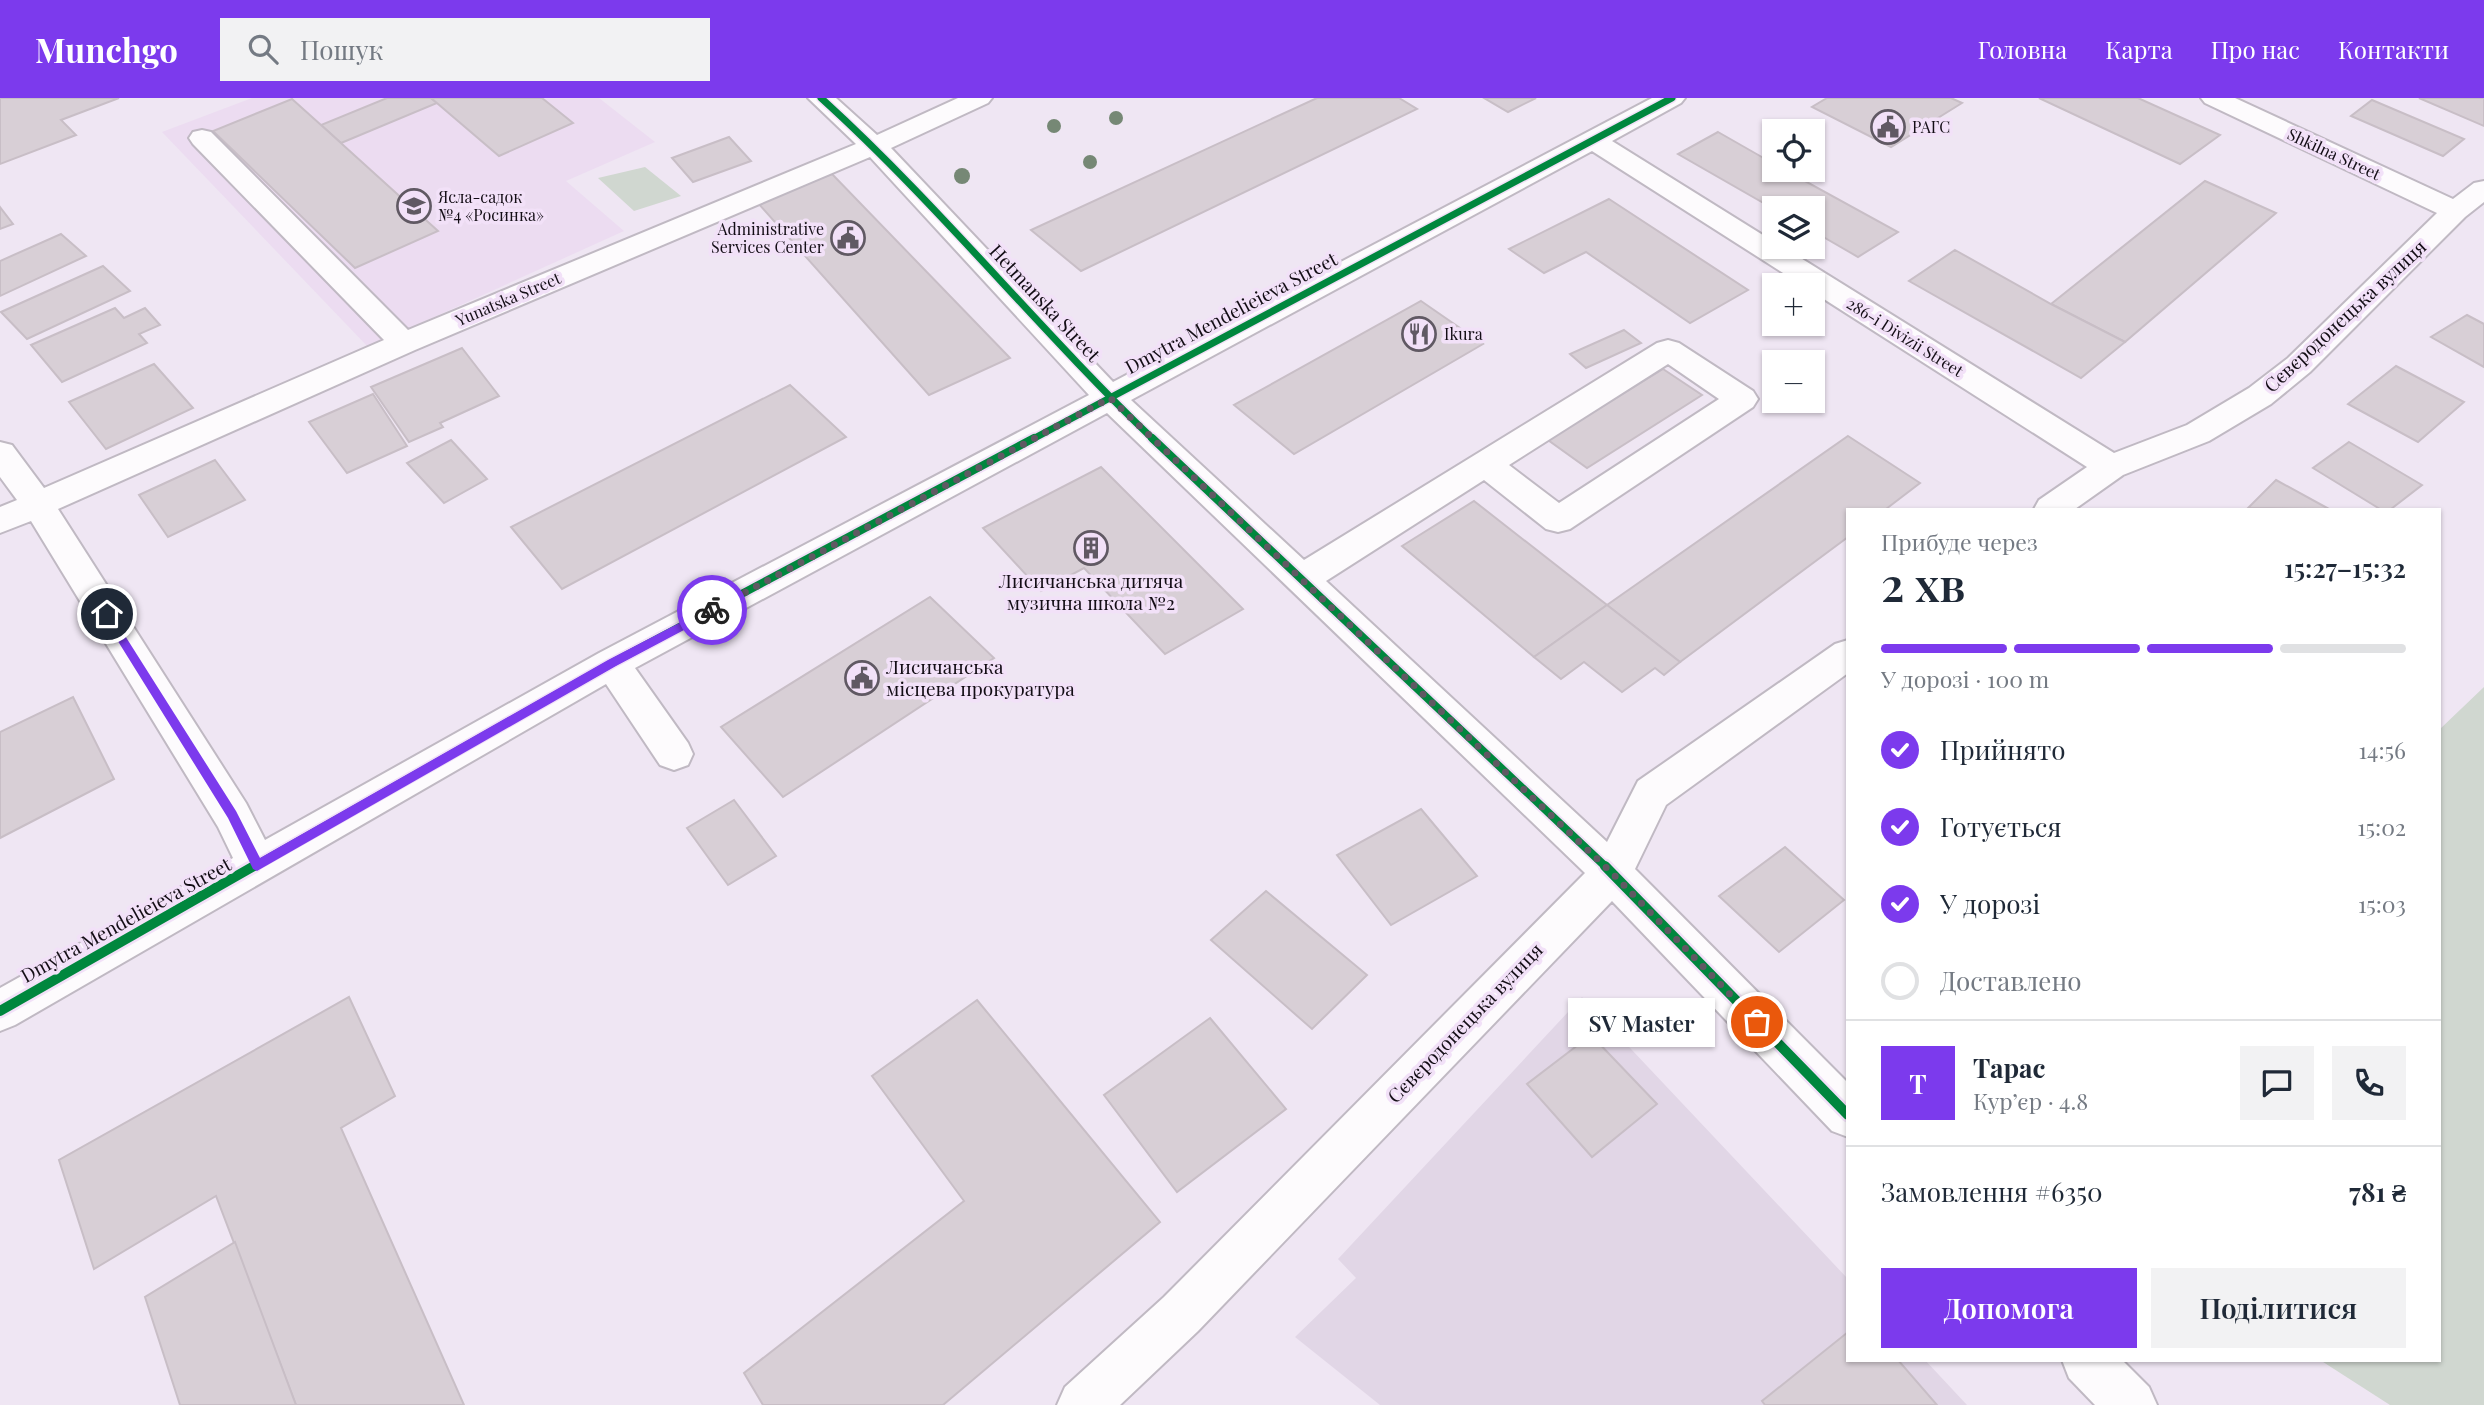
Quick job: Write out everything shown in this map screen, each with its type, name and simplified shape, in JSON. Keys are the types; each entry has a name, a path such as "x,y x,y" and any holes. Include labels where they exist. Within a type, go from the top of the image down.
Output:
{"street":[{"name":"Hetmanska Street","path":"821,98 874,146 1110,398 1612,873 1846,1113"},
{"name":"Yunatska Street","path":"0,521 404,343 874,146 979,98"},
{"name":"Dmytra Mendelieieva Street","path":"0,1011 612,663 1671,98"},
{"name":"Shkilna Street","path":"2214,98 2455,211"},
{"path":"202,138 404,343"},
{"name":"286-i Divizii Street","path":"1593,140 2110,467"},
{"name":"Сєвєродонецька вулиця","path":"2052,508 2110,467 2197,433 2260,396 2298,365 2455,211 2484,189"},
{"path":"1301,579 1485,464 1668,350 1742,399 1558,520 1485,464"},
{"path":"0,453 37,503 232,815 257,865"},
{"name":"Сєвєродонецька вулиця","path":"1083,1405 1181,1314 1612,873 1652,793 1846,655"},
{"path":"612,663 674,754"},
{"path":"2089,1362 2131,1405"}],"shaded area":[{"name":"Ясла-садок №4 «Росинка»","path":"252,98 599,98 655,142 566,181 624,231 368,347 162,132"},
{"path":"645,167 681,196 634,211 598,178"},
{"path":"2484,687 2484,1405 2390,1405 2323,1362 2441,1362 2441,728"},
{"path":"1582,997 1846,1277 1846,1362 1927,1362 1967,1405 1380,1405 1295,1337 1356,1278 1338,1259"}],"building":[{"path":"0,98 119,98 61,120 76,135 0,164"},
{"path":"387,98 431,98 437,103 341,143 321,125"},
{"path":"431,98 542,98 573,123 499,156"},
{"path":"1317,98 1399,98 1417,109 1081,271 1031,230"},
{"path":"1484,98 1536,98 1508,112"},
{"name":"РАГС","path":"1827,98 1951,98 1962,103 1891,147 1812,107"},
{"path":"2039,98 2138,98 2220,135 2180,164"},
{"path":"2419,98 2484,98 2484,126"},
{"path":"292,99 438,231 355,268 213,131"},
{"path":"2372,100 2464,139 2443,156 2351,116"},
{"path":"1718,132 1762,157 1762,182 1807,182 1898,232 1858,257 1825,238 1825,196 1762,196 1762,202 1678,154"},
{"path":"729,137 751,161 693,182 672,158"},
{"path":"832,174 1010,358 929,395 757,202"},
{"path":"2205,181 2276,213 2125,342 2051,304"},
{"path":"1609,199 1748,290 1690,323 1586,252 1544,273 1509,249"},
{"path":"0,207 13,224 0,229"},
{"path":"61,234 86,256 0,296 0,261"},
{"path":"1955,250 2125,342 2081,378 1909,281"},
{"path":"103,266 130,291 27,339 1,312"},
{"path":"1421,301 1483,344 1294,454 1234,405"},
{"path":"115,308 124,318 145,308 160,325 139,334 147,343 62,382 31,345"},
{"path":"2467,315 2484,324 2484,367 2431,337"},
{"path":"1624,330 1641,343 1586,368 1570,354"},
{"path":"462,348 499,396 440,423 443,427 409,442 371,387"},
{"path":"154,364 193,408 106,449 69,402"},
{"path":"2396,366 2464,402 2418,442 2348,404"},
{"path":"1663,369 1702,395 1587,468 1548,440"},
{"path":"790,385 846,437 562,589 511,527"},
{"path":"373,394 407,446 347,473 309,422"},
{"path":"1848,436 1920,483 1887,508 1846,508 1846,538 1680,662 1607,605"},
{"path":"451,440 487,479 444,503 407,463"},
{"path":"2349,442 2422,485 2392,508 2378,508 2313,468"},
{"path":"215,460 245,500 168,537 139,495"},
{"name":"Лисичанська дитяча музична школа №2","path":"1101,467 1243,609 1165,654 1084,568 1041,591 983,528"},
{"path":"2276,480 2327,508 2248,508"},
{"path":"1474,501 1607,605 1534,657 1402,546"},
{"path":"930,597 994,658 783,797 721,727"},
{"path":"1607,605 1680,662 1664,675 1655,668 1622,692 1584,662 1561,679 1534,657"},
{"path":"73,697 114,779 0,838 0,732"},
{"path":"734,800 776,856 728,885 687,828"},
{"path":"1421,809 1477,876 1391,925 1337,855"},
{"path":"1785,847 1844,900 1779,952 1719,896"},
{"path":"1266,891 1367,975 1312,1029 1211,940"},
{"path":"349,997 395,1096 341,1128 464,1405 296,1405 216,1196 94,1269 59,1160"},
{"path":"977,1000 1160,1222 943,1405 763,1405 744,1373 964,1201 872,1076"},
{"path":"1210,1018 1286,1109 1177,1192 1104,1095"},
{"path":"1591,1035 1657,1104 1592,1157 1527,1084"},
{"path":"235,1242 296,1405 180,1405 145,1297"},
{"path":"1846,1334 1846,1362 1900,1362 1937,1405 1765,1405 1762,1401"}],"cycle path":[{"path":"821,98 874,146 1110,398 1612,873 1846,1113"},
{"path":"0,1011 612,663 1672,98"}],"way so far":[{"path":"712,610 1110,398 1612,873 1757,1022"}],"place":[{"name":"РАГС","path":"1888,127"},
{"name":"Ясла-садок №4 «Росинка»","path":"414,206"},
{"name":"Administrative Services Center","path":"848,238"},
{"name":"Ikura","path":"1419,334"},
{"name":"Лисичанська дитяча музична школа №2","path":"1091,548"},
{"name":"Лисичанська місцева прокуратура","path":"862,678"},
{"name":"SV Master","path":"1757,1022"}],"route":[{"path":"107,614 232,815 257,865 612,663 712,610"}]}
